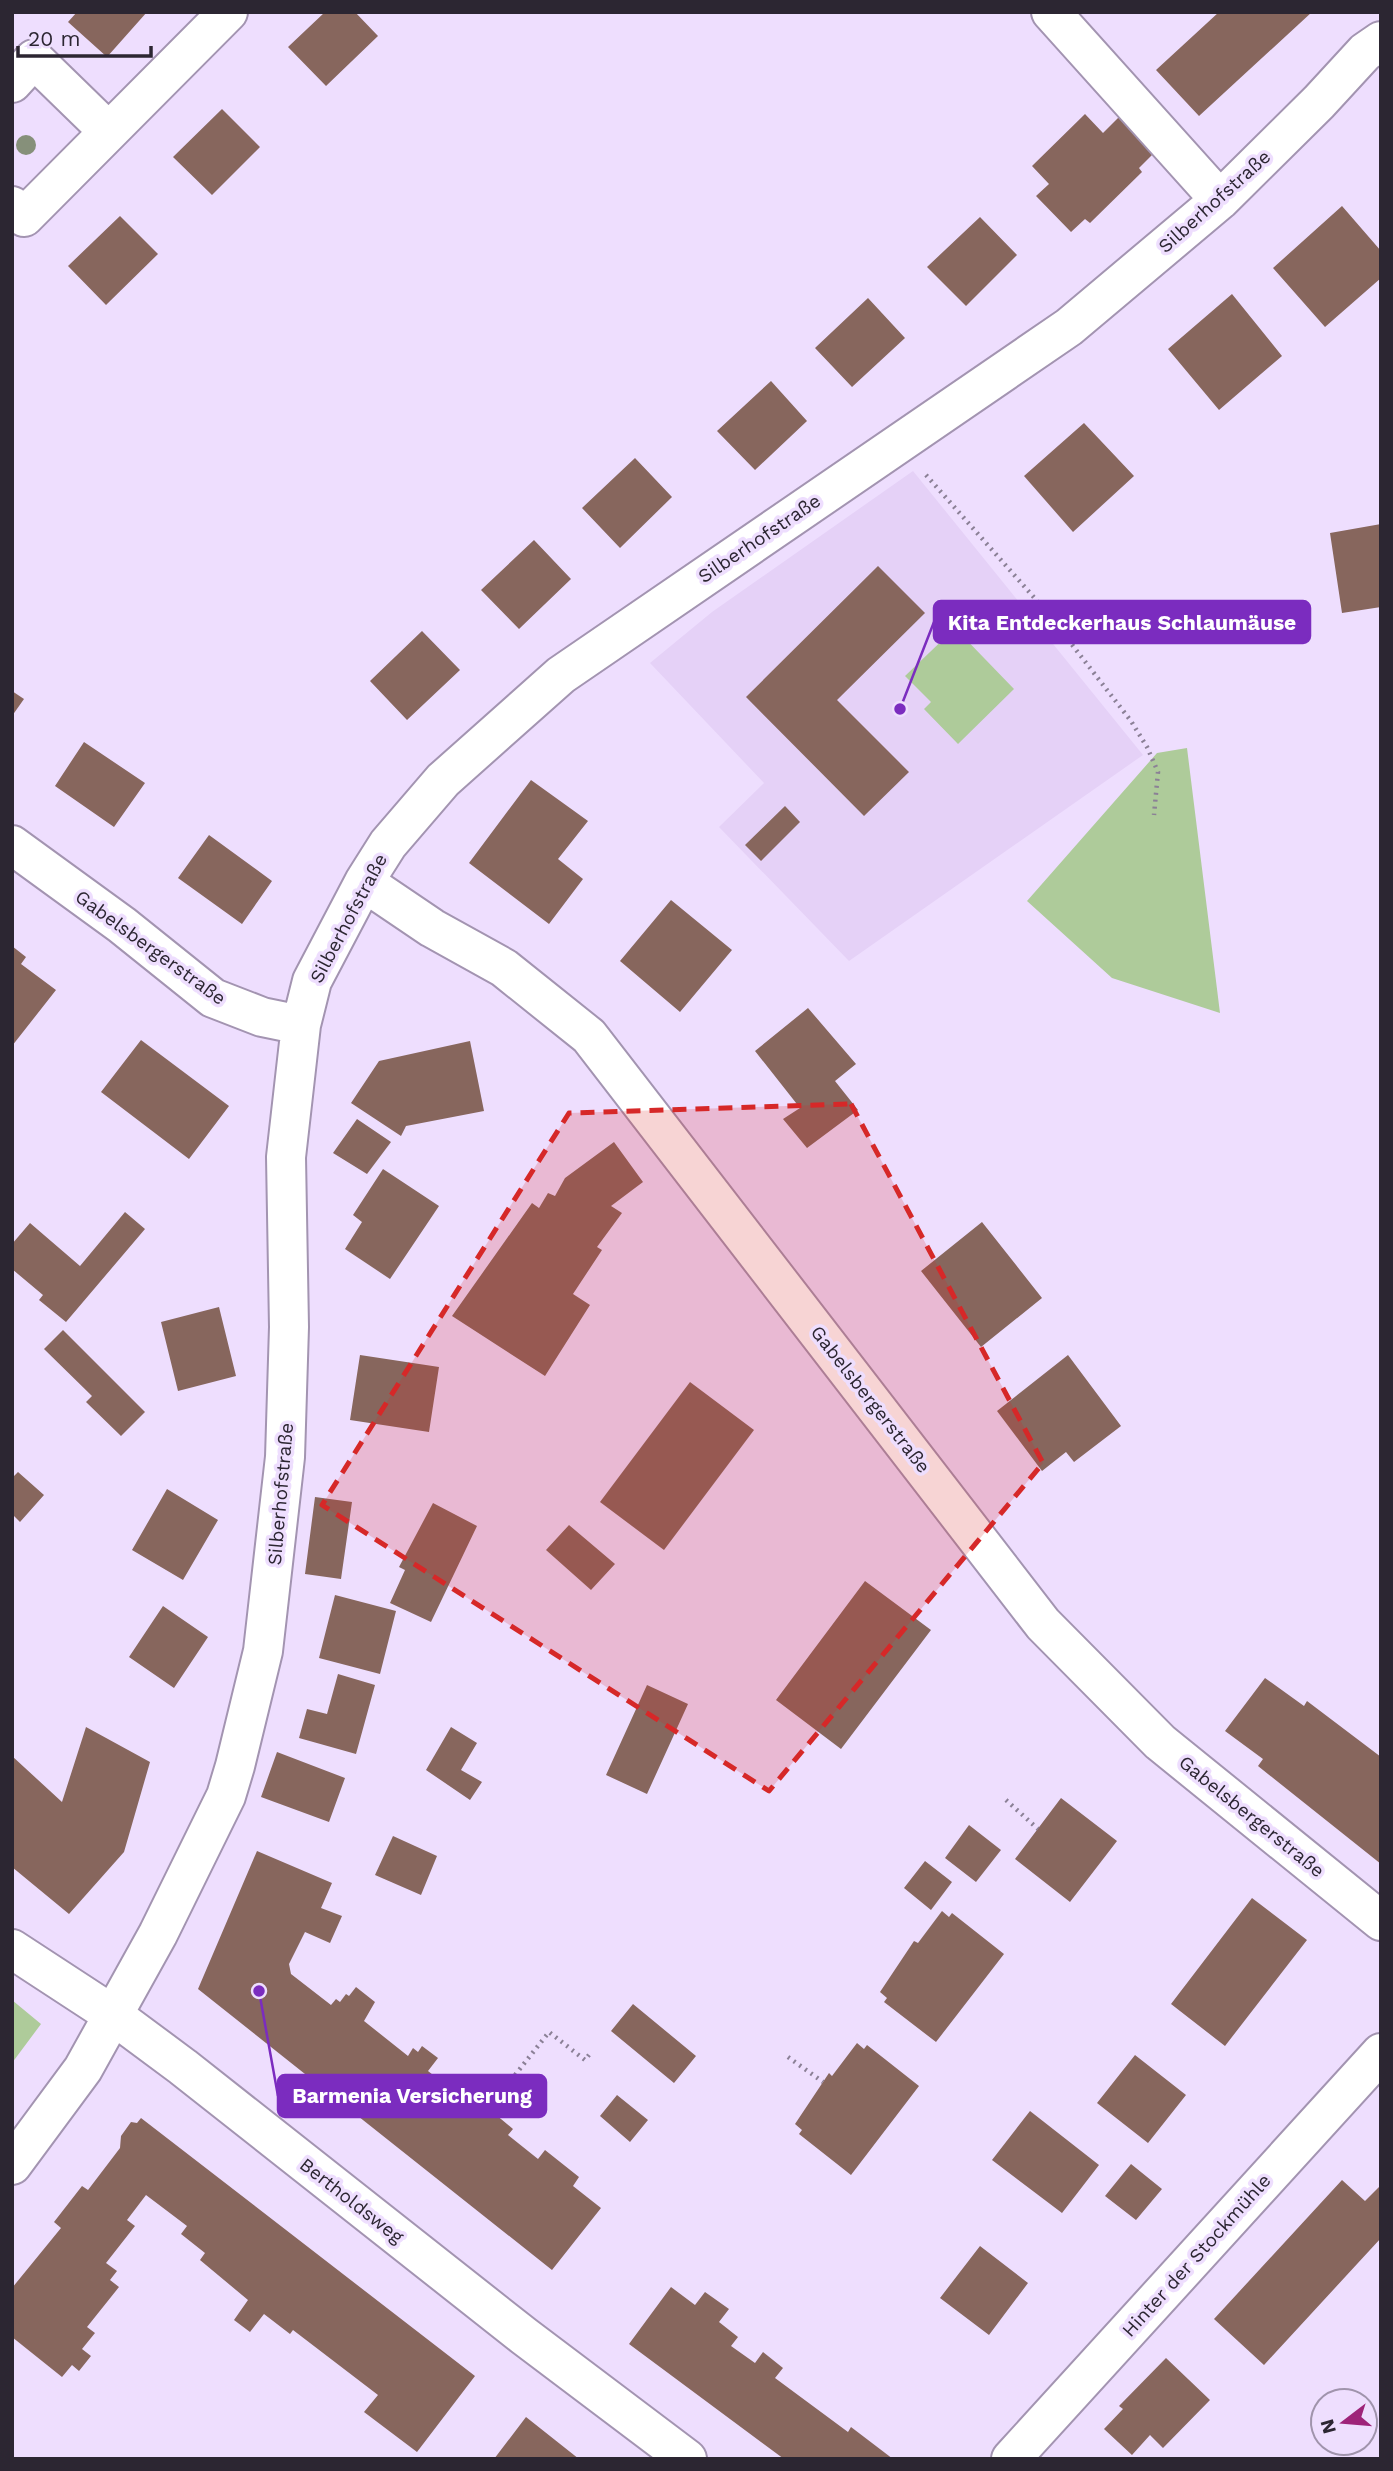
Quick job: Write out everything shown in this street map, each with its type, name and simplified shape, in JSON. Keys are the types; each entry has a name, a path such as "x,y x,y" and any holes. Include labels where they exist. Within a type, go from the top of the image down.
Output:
{"street":[{"path":"12,206 23,217 228,12"},
{"path":"1051,12 1220,200"},
{"name":"Silberhofstraße","path":"12,2165 83,2069 158,1934 226,1796 263,1651 275,1558 288,1403 286,1157 302,1026 312,981 364,882 388,845 443,780 561,676 1069,327 1220,200 1319,102 1365,52 1381,41"},
{"path":"12,83 34,59 108,131"},
{"name":"Gabelsbergerstraße","path":"12,845 122,925 213,998 251,1014 302,1026"},
{"name":"Gabelsbergerstraße","path":"364,882 432,928 505,968 589,1036 1044,1625 1160,1742 1381,1922"},
{"name":"Bertholdsweg","path":"12,1949 113,2015 524,2336 687,2459"},
{"name":"Hinter der Stockmühle","path":"1011,2459 1381,2053"}],"path":[{"path":"898,444 1046,611 1131,721 1147,747 1157,772 1154,815"},
{"path":"1006,1800 1038,1829"},
{"path":"489,2108 549,2032 585,2060 592,2051"},
{"path":"788,2057 822,2082"}],"highlighted area":[{"path":"851,1104 1043,1463 769,1791 322,1505 569,1113"}],"shaded area":[{"path":"913,471 1143,755 849,961 719,827 764,783 650,663 712,612"}],"green space":[{"path":"955,628 1014,689 958,744 924,709 931,702 905,676"},
{"path":"1187,748 1220,1013 1112,978 1027,901 1157,753"},
{"path":"12,2000 41,2024 12,2063"}],"building":[{"path":"77,12 147,12 107,57 68,22"},
{"path":"325,12 355,12 378,36 326,86 288,47"},
{"path":"1219,12 1312,12 1199,116 1156,70"},
{"path":"222,109 260,147 212,195 173,157"},
{"path":"1085,114 1103,133 1120,116 1155,152 1139,168 1142,172 1090,223 1085,219 1071,232 1036,196 1049,184 1032,166"},
{"path":"1342,206 1381,251 1381,278 1325,327 1273,268"},
{"path":"120,216 158,254 106,305 68,266"},
{"path":"980,217 1017,255 966,306 927,267"},
{"path":"1232,294 1282,356 1219,410 1168,349"},
{"path":"868,298 905,338 852,387 815,348"},
{"path":"771,381 807,421 755,470 717,431"},
{"path":"1084,423 1134,476 1073,532 1024,476"},
{"path":"635,458 672,497 620,548 582,508"},
{"path":"1381,524 1381,607 1342,613 1330,533"},
{"path":"534,540 571,579 519,629 481,590"},
{"path":"878,566 925,613 837,700 909,772 864,816 746,697"},
{"path":"422,631 460,670 407,720 370,681"},
{"path":"12,691 24,699 12,716"},
{"path":"84,742 145,783 114,827 55,786"},
{"path":"531,780 588,821 558,859 583,879 549,924 469,863"},
{"path":"785,806 800,822 761,861 745,845"},
{"path":"209,835 272,881 242,924 178,878"},
{"path":"671,900 732,950 680,1012 620,961"},
{"path":"12,946 26,957 21,964 56,990 12,1046"},
{"path":"808,1008 856,1064 835,1081 858,1110 807,1148 783,1119 800,1108 755,1051"},
{"path":"141,1040 229,1106 189,1159 101,1092"},
{"path":"470,1041 484,1111 406,1126 401,1136 351,1103 379,1061"},
{"path":"357,1119 391,1142 367,1174 333,1153"},
{"path":"614,1142 643,1182 611,1206 622,1213 597,1247 602,1250 573,1294 590,1305 545,1376 452,1316 532,1203 539,1208 548,1193 555,1196 565,1178"},
{"path":"383,1169 439,1206 390,1279 345,1249 362,1222 353,1215"},
{"path":"125,1212 145,1229 66,1322 39,1300 43,1295 12,1269 12,1244 30,1223 80,1266"},
{"path":"982,1222 1042,1298 981,1347 921,1271"},
{"path":"219,1307 236,1376 178,1391 161,1322"},
{"path":"63,1330 145,1412 121,1436 86,1402 92,1396 44,1349"},
{"path":"360,1355 439,1367 429,1432 350,1420"},
{"path":"1068,1355 1121,1426 1074,1462 1066,1452 1042,1471 997,1411"},
{"path":"690,1382 754,1430 664,1550 600,1502"},
{"path":"18,1472 44,1495 20,1522 12,1514 12,1478"},
{"path":"167,1489 218,1520 183,1580 132,1550"},
{"path":"315,1497 352,1502 341,1579 305,1574"},
{"path":"433,1503 477,1526 431,1622 390,1603 405,1570 399,1567"},
{"path":"569,1525 615,1564 591,1590 546,1550"},
{"path":"865,1581 931,1630 841,1749 776,1700"},
{"path":"335,1595 396,1611 380,1674 319,1658"},
{"path":"163,1606 208,1637 174,1688 129,1657"},
{"path":"338,1674 375,1685 356,1754 299,1738 307,1709 327,1714"},
{"path":"1265,1678 1304,1706 1307,1701 1381,1757 1381,1864 1258,1766 1263,1759 1225,1731"},
{"path":"647,1685 688,1704 647,1794 606,1775"},
{"path":"86,1727 150,1762 124,1852 69,1914 12,1867 12,1756 62,1802"},
{"path":"451,1727 477,1743 461,1770 482,1782 470,1800 426,1770"},
{"path":"277,1752 345,1778 329,1822 261,1797"},
{"path":"1061,1798 1117,1841 1070,1902 1015,1859"},
{"path":"969,1825 1001,1850 976,1882 945,1858"},
{"path":"393,1836 437,1856 421,1895 375,1875"},
{"path":"257,1851 332,1883 321,1908 342,1916 330,1943 305,1932 289,1964 291,1974 331,2005 336,1999 340,2002 346,1994 349,1996 356,1987 375,2002 364,2021 408,2056 413,2048 418,2052 422,2046 438,2058 428,2071 471,2105 477,2099 513,2129 508,2135 538,2159 545,2150 579,2177 573,2186 601,2208 552,2270 198,1989"},
{"path":"925,1861 952,1882 931,1910 904,1888"},
{"path":"1252,1898 1307,1940 1225,2046 1171,2004"},
{"path":"942,1911 949,1917 952,1913 1004,1954 936,2042 884,2002 887,1998 880,1992 914,1941 918,1943"},
{"path":"633,2004 696,2056 674,2083 611,2031"},
{"path":"857,2043 864,2049 867,2045 919,2086 851,2175 799,2134 802,2130 795,2124 829,2073 832,2076"},
{"path":"1135,2055 1186,2095 1148,2143 1097,2103"},
{"path":"617,2095 648,2120 630,2142 600,2116"},
{"path":"1030,2111 1099,2165 1062,2213 992,2160"},
{"path":"141,2118 475,2376 417,2452 364,2412 378,2395 293,2330 290,2334 264,2314 250,2332 234,2320 248,2300 200,2260 205,2253 181,2234 187,2226 146,2195 127,2220 135,2226 106,2263 117,2271 110,2280 119,2287 87,2327 95,2333 82,2349 91,2356 79,2371 72,2365 62,2377 12,2337 12,2288 61,2228 54,2222 82,2186 88,2190 120,2148 121,2136 131,2122 137,2123"},
{"path":"1131,2164 1162,2189 1136,2220 1105,2196"},
{"path":"1342,2180 1365,2201 1381,2185 1381,2238 1264,2365 1214,2319"},
{"path":"980,2246 1028,2283 989,2335 940,2298"},
{"path":"671,2287 695,2305 705,2292 729,2309 719,2322 738,2337 731,2346 755,2363 763,2352 783,2368 775,2378 848,2432 851,2427 893,2459 784,2459 629,2344"},
{"path":"1166,2358 1210,2400 1163,2448 1150,2435 1132,2455 1104,2429 1123,2409 1119,2406"},
{"path":"526,2417 579,2459 494,2459"}],"place":[{"name":"Kita Entdeckerhaus Schlaumäuse","path":"900,709"},
{"name":"Barmenia Versicherung","path":"259,1991"}]}
